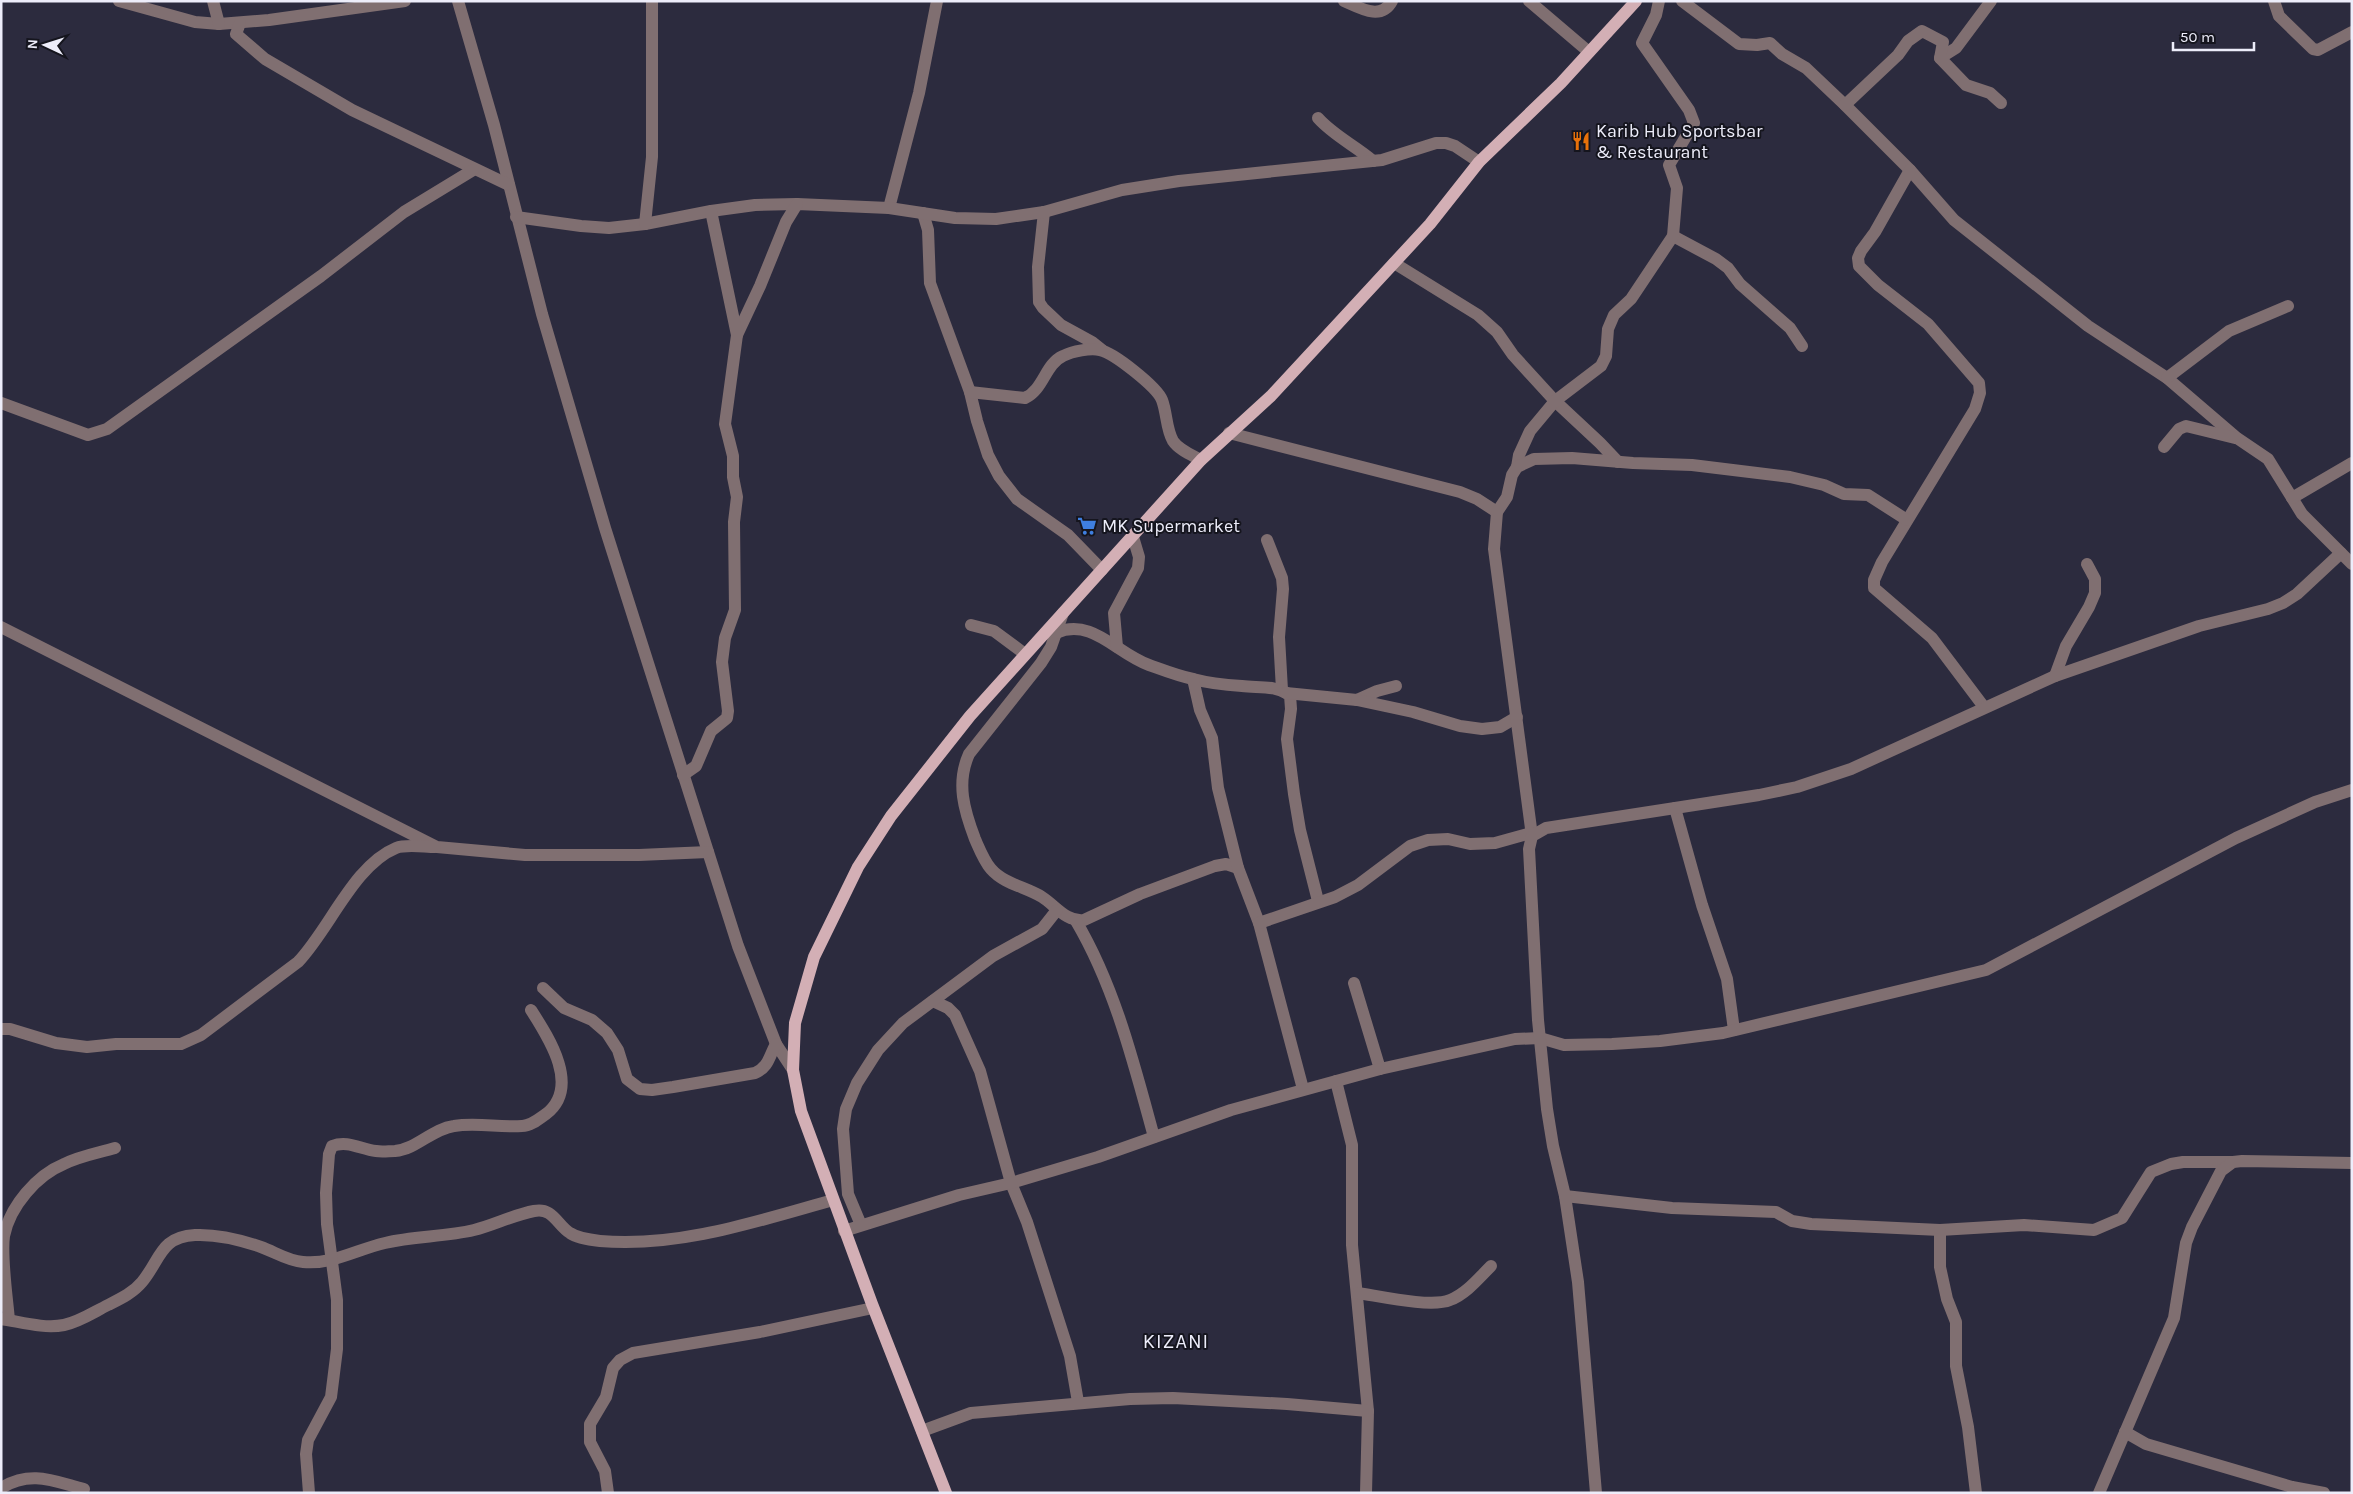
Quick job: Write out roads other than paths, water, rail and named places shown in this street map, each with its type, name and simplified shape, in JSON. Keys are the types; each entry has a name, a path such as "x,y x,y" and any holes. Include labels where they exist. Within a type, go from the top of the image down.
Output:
{"main road":[{"path":"946,1493 873,1308 801,1111 793,1070 795,1023 814,958 854,874 897,808 970,716 1201,460 1271,396 1430,224 1479,162 1561,83 1636,1"}],"street":[{"path":"119,1 195,22 219,24 240,23 405,1"},
{"path":"213,1 219,24"},
{"path":"458,1 494,125 542,314 605,528 738,946 776,1044 793,1070"},
{"path":"646,224 652,157 652,1"},
{"path":"889,208 919,93 937,1"},
{"path":"1344,1 1370,12 1381,12 1388,8 1392,1"},
{"path":"1529,1 1589,52"},
{"path":"1596,1493 1578,1282 1565,1196 1553,1146 1547,1109 1540,1038 1529,849 1532,834 1494,549 1496,512 1507,497 1512,475 1517,467 1518,455 1530,431 1554,401 1601,366 1606,356 1608,329 1614,316 1631,299 1673,236 1678,188 1669,165 1694,123 1689,110 1642,43 1656,15 1659,1"},
{"path":"1682,1 1739,44 1757,45 1770,43 1782,54 1806,68 1910,170 1954,220 2088,326 2167,378 2237,438 2268,459 2302,514 2352,564"},
{"path":"1940,58 1956,48 1991,1"},
{"path":"2274,1 2279,16 2313,49 2318,50 2352,32"},
{"path":"240,23 236,34 265,60 352,110 474,170 509,185"},
{"path":"1845,105 1892,61 1908,41 1922,31 1942,42 1940,58"},
{"path":"1940,58 1966,85 1990,93 2001,103"},
{"path":"1318,118 1327,128 1360,149 1374,161"},
{"path":"516,217 609,228 646,224 711,211 797,204 889,208 955,218 996,219 1044,212 1122,190 1169,183 1374,161 1400,156 1422,147 1446,143 1465,152 1479,162"},
{"path":"1,402 88,436 107,429 321,276 404,212 474,170"},
{"path":"1910,170 1875,232 1861,251 1858,258 1859,266 1878,285 1928,324 1979,383 1980,393 1975,409 1882,562 1874,580 1874,588 1932,638 1984,707"},
{"path":"684,774 696,766 710,731 724,721 728,711 722,662 725,638 735,610 734,522 737,497 733,477 733,456 725,424 737,335 760,286 786,222 797,204"},
{"path":"711,211 737,335"},
{"path":"1044,212 1037,288 1042,308 1061,325 1092,342 1154,387 1162,400 1170,434 1174,442 1201,460"},
{"path":"923,213 928,230 930,283 970,392 976,421 999,476 1017,499 1068,535 1102,570"},
{"path":"1673,236 1716,259 1728,268 1740,284 1790,328 1802,346"},
{"path":"1394,263 1478,315 1497,332 1513,355 1554,401 1618,462"},
{"path":"2167,378 2229,331 2288,306"},
{"path":"970,392 1026,398 1037,389 1057,358 1088,350 1102,350"},
{"path":"2164,446 2179,429 2186,426 2237,438"},
{"path":"1229,433 1460,492 1477,499 1496,512"},
{"path":"1517,467 1534,459 1572,458 1692,465 1790,477 1824,485 1844,494 1868,495 1907,520"},
{"path":"2292,498 2352,463"},
{"path":"1117,647 1114,612 1138,568 1139,557 1133,537"},
{"path":"1266,540 1282,578 1283,589 1279,637 1284,691 1290,696 1291,709 1287,739 1297,812 1318,901"},
{"path":"1259,923 1335,896 1358,885 1410,846 1428,840 1448,839 1470,844 1495,843 1532,834 1546,828 1797,787 1851,769 2055,676 2199,626 2268,609 2283,603 2297,594 2341,553"},
{"path":"2055,676 2066,646 2095,593 2095,579 2088,564"},
{"path":"1063,613 1051,646 1041,663 969,754 962,769 961,794 966,815 978,846 991,869 1003,879 1043,898 1057,910 1076,921 1094,958 1126,1037 1154,1138"},
{"path":"971,625 994,631 1025,654"},
{"path":"1,627 437,847"},
{"path":"1056,633 1068,628 1087,629 1140,662 1193,679 1357,700 1412,712 1460,726 1500,727 1517,717"},
{"path":"1193,679 1205,725 1212,738 1218,788 1234,851 1232,866 1259,923 1303,1089"},
{"path":"1357,700 1377,691 1396,686"},
{"path":"844,1231 959,1195 1011,1183 1098,1157 1231,1110 1380,1069 1515,1039 1540,1038 1564,1045 1612,1044 1660,1041 1734,1030 1986,970 2236,838 2315,802 2352,790"},
{"path":"1675,808 1702,904 1727,979 1734,1030"},
{"path":"1,1029 10,1029 56,1044 87,1047 116,1044 168,1045 190,1041 298,962 314,946 359,877 397,847 437,847 525,855 638,855 708,852"},
{"path":"1076,921 1084,920 1140,894 1232,866"},
{"path":"861,1225 848,1194 843,1129 846,1110 857,1083 878,1050 903,1023 993,956 1042,929 1057,910"},
{"path":"1354,983 1380,1069"},
{"path":"543,988 564,1008 592,1020 607,1034 618,1050 627,1079 640,1089 652,1090 756,1073 763,1070 768,1064 776,1044"},
{"path":"934,1001 948,1008 955,1015 980,1071 1004,1151 1011,1183 1027,1222 1070,1356 1078,1402"},
{"path":"309,1493 306,1454 308,1440 331,1397 338,1322 333,1260 327,1224 328,1154 332,1146 339,1143 351,1144 376,1151 397,1151 412,1146 451,1126 466,1124 524,1126 535,1122 558,1102 563,1091 559,1068 547,1035 530,1010"},
{"path":"1336,1081 1352,1145 1352,1245 1368,1412 1366,1493"},
{"path":"115,1148 64,1164 43,1176 21,1200 9,1219 4,1236 5,1319 49,1325 63,1325 80,1320 125,1296 141,1284 169,1242 180,1237 198,1235 231,1238 302,1262 333,1260 384,1243 475,1230 536,1210 554,1216 569,1233 580,1237 598,1241 631,1242 672,1238 744,1225 833,1200"},
{"path":"1565,1196 1672,1208 1776,1212 1792,1221 1811,1224 1940,1230 2024,1225 2094,1230 2122,1218 2151,1172 2171,1164 2183,1162 2352,1163"},
{"path":"2099,1493 2174,1318 2186,1243 2192,1227 2221,1171 2233,1162"},
{"path":"1940,1230 1940,1267 1947,1300 1956,1322 1956,1366 1968,1427 1976,1493"},
{"path":"1358,1292 1431,1302 1449,1301 1470,1288 1490,1266"},
{"path":"608,1493 605,1471 590,1442 589,1433 592,1419 606,1397 613,1368 620,1360 633,1353 760,1332 873,1308"},
{"path":"922,1431 971,1412 1078,1402 1173,1398 1287,1404 1368,1412"},
{"path":"2125,1432 2146,1444 2292,1487 2324,1493"},
{"path":"1,1488 23,1478 42,1478 84,1489"}],"place":[{"name":"Karib Hub Sportsbar & Restaurant","path":"1581,141"},
{"name":"MK Supermarket","path":"1087,526"}],"district":[{"name":"KIZANI","path":"1176,1341"}]}
